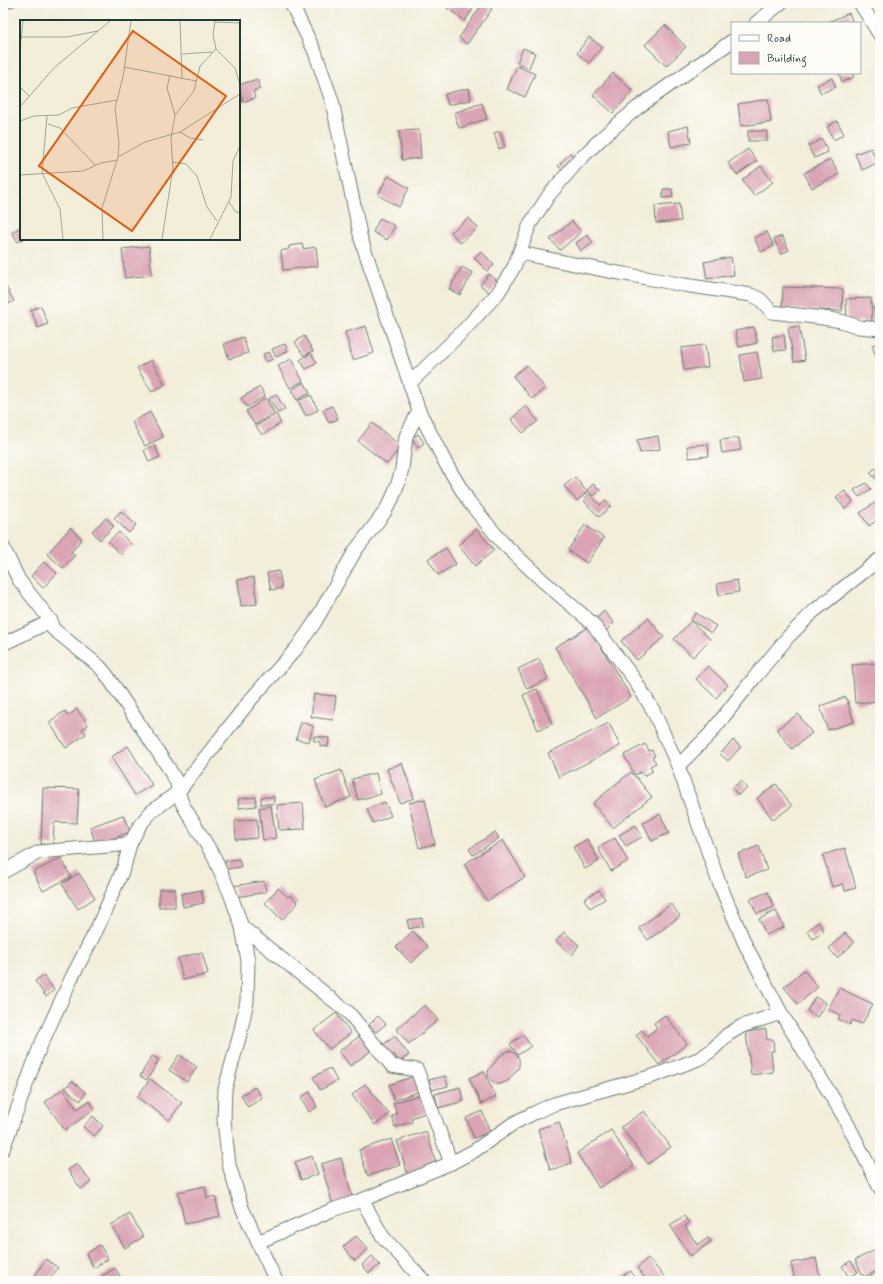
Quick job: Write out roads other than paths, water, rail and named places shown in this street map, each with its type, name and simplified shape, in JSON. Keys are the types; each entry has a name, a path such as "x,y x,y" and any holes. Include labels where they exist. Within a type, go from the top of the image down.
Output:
{"street":[{"path":"291,3 316,52 332,101 361,239 420,411 446,464 469,502 502,542 542,580 592,623 634,679 652,710 678,766 718,880 745,944 781,1013 843,1115 880,1188"},
{"path":"757,22 781,3"},
{"path":"860,3 880,35"},
{"path":"410,383 463,332 498,293 514,267 530,224 549,195 578,161 605,135 637,108 731,42"},
{"path":"520,253 684,285 751,294 760,299 772,312 823,318 841,321 859,327 880,329"},
{"path":"3,1148 39,1049 72,977 96,931 124,867 130,844 140,825 151,812 178,792 252,698 296,649 315,622 355,551 392,500 402,469 406,436 420,411"},
{"path":"3,547 19,580 51,621 52,628 99,666 106,674 174,776 183,805 214,857 230,893 242,927 248,961 247,1000 240,1034 225,1089 224,1120 229,1166 242,1208 276,1281"},
{"path":"678,766 710,734 788,637 814,611 880,559"},
{"path":"3,644 51,621"},
{"path":"3,872 39,852 130,844"},
{"path":"242,927 349,1014 392,1066 417,1070 451,1163"},
{"path":"258,1242 332,1210 362,1200 451,1163 474,1151 514,1123 554,1104 653,1076 701,1058 712,1050 727,1035 742,1026 781,1013"},
{"path":"362,1200 383,1237 424,1281"}]}
